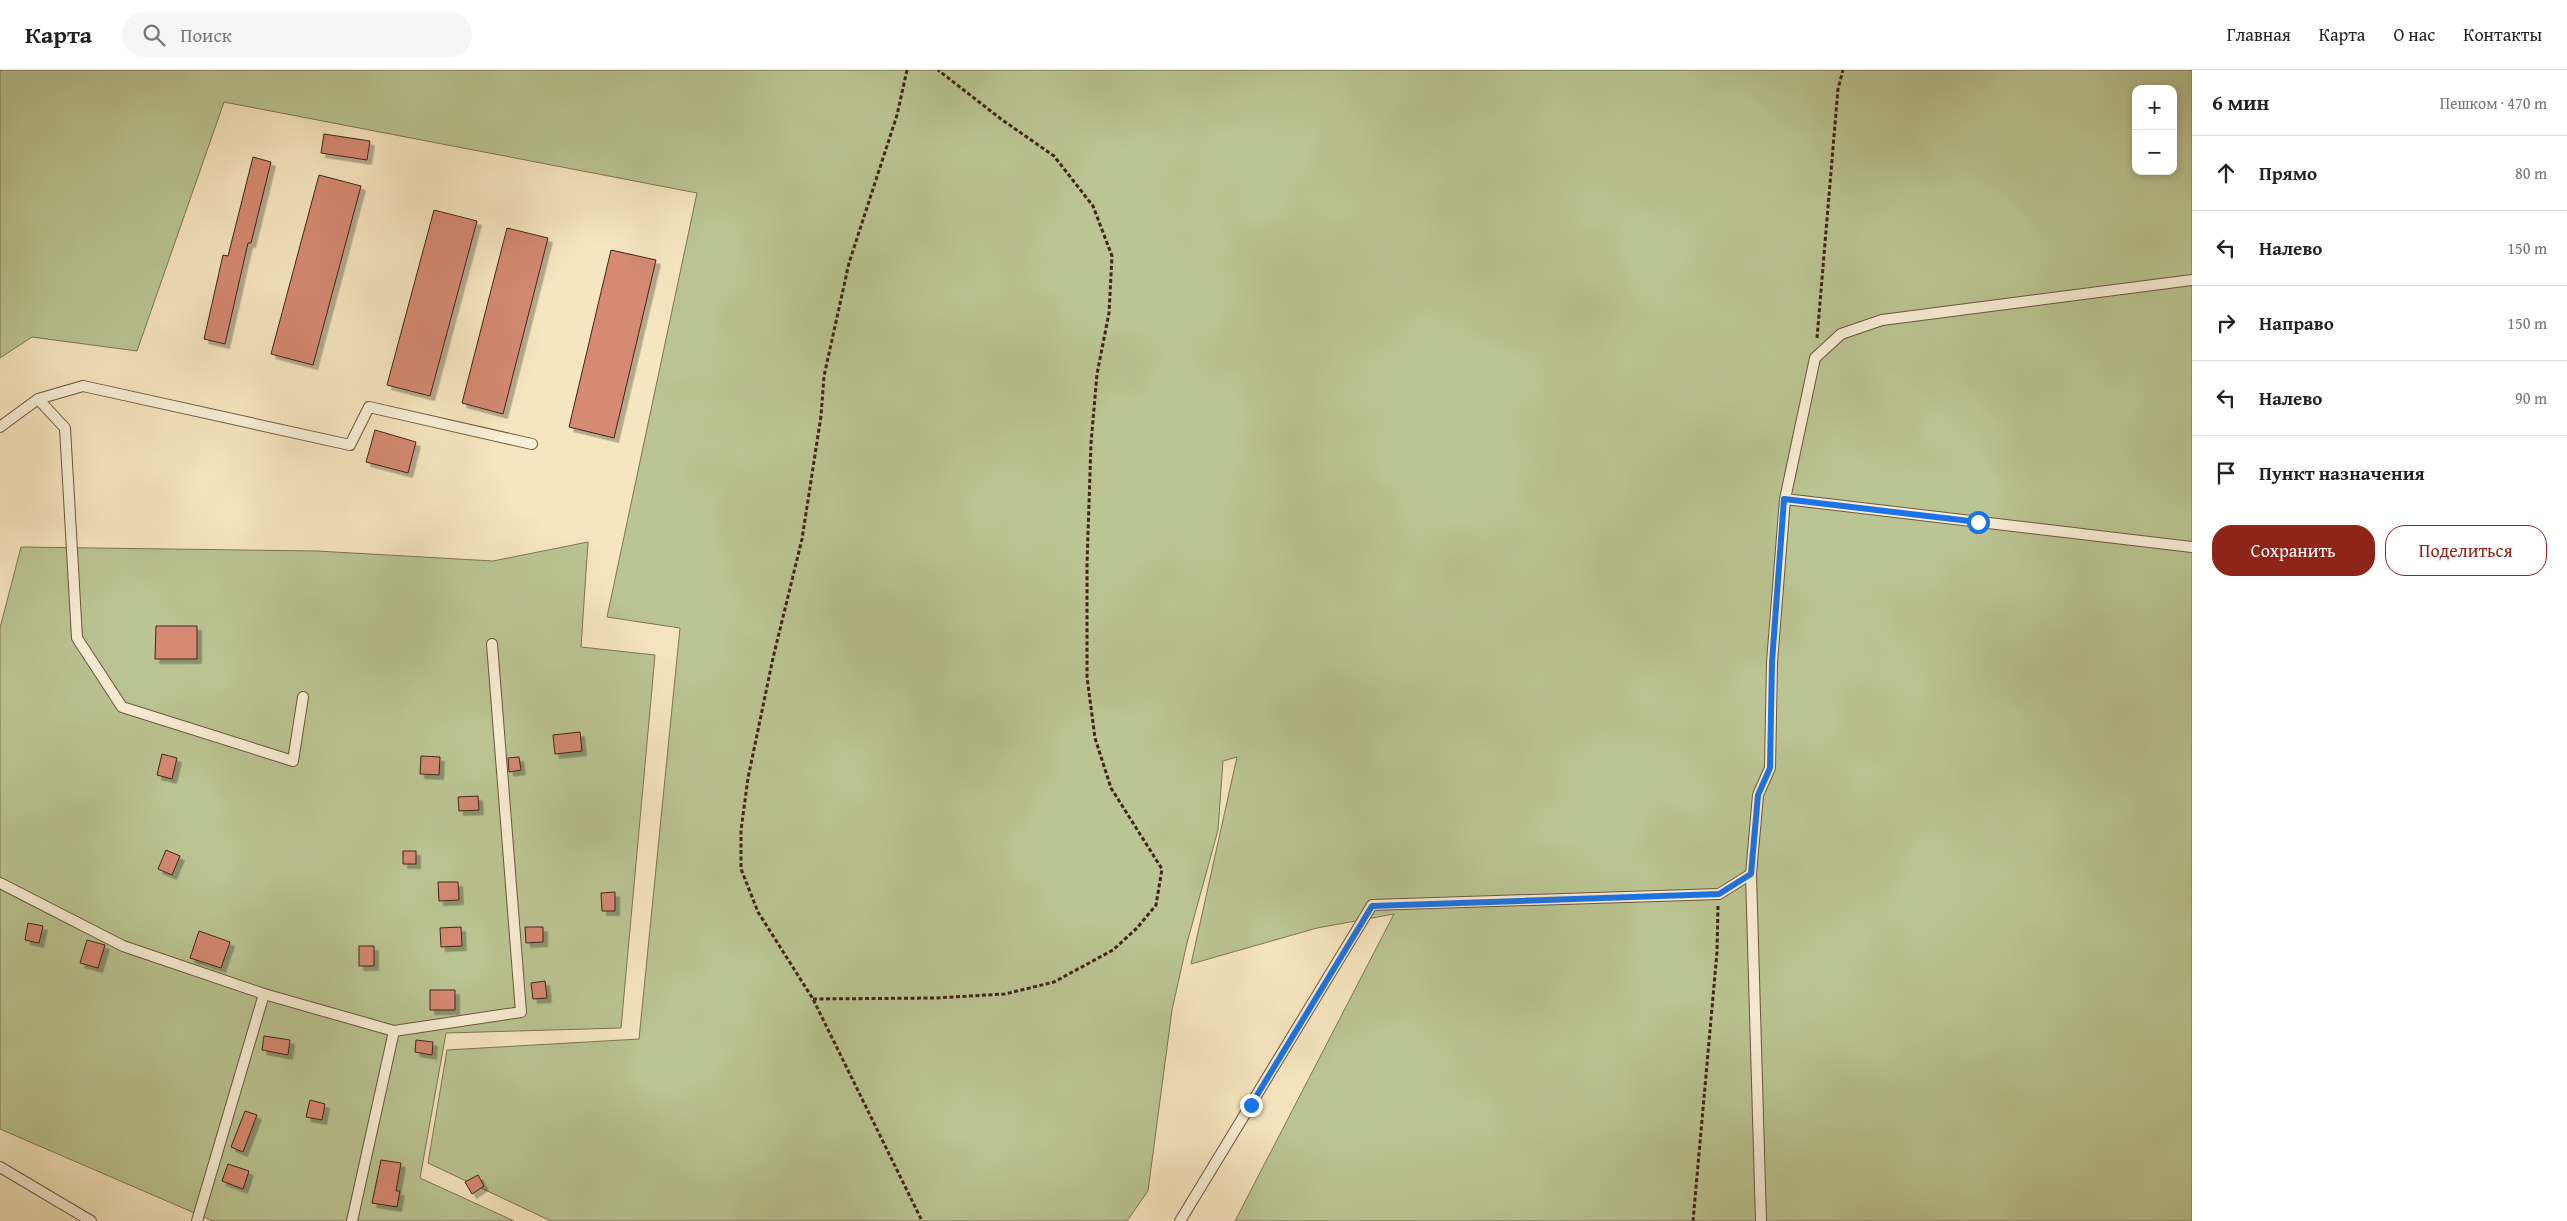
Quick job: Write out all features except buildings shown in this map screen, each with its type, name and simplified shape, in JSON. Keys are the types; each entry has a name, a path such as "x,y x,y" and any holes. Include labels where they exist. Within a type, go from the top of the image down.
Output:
{"lane":[{"path":"1761,1221 1751,874 1758,795 1770,768 1772,662 1784,499 1815,358 1841,334 1882,320 2192,280"},
{"path":"0,427 38,399 83,386 350,445 369,406 532,444"},
{"path":"38,399 65,428 77,638 122,708 292,762 303,697"},
{"path":"1784,499 2192,547"},
{"path":"0,882 123,946 264,994 394,1032 521,1012 492,644"},
{"path":"1180,1221 1372,906 1719,894 1751,874"},
{"path":"197,1221 264,994"},
{"path":"352,1221 394,1032"},
{"path":"0,1167 91,1221"}],"path":[{"path":"907,70 897,115 849,263 828,357 802,539 748,778 741,830 741,870 758,912 813,999 922,1221"},
{"path":"813,999 926,998 1005,994 1054,982 1112,950 1138,928 1156,905 1162,870 1111,788 1095,738 1087,677 1087,564 1091,443 1097,374 1109,314 1112,256 1094,206 1054,156 1001,119 938,70"},
{"path":"1815,358 1838,89 1843,70"},
{"path":"1693,1221 1717,952 1719,894"}],"green space":[{"path":"0,70 2192,70 2192,1221 1235,1221 1394,914 1317,928 1191,964 1237,757 1223,761 1218,830 1187,943 1172,1010 1148,1191 1127,1221 551,1221 428,1163 447,1050 639,1039 680,628 607,617 697,193 224,102 137,351 32,337 0,358"},
{"path":"588,542 581,647 655,655 621,1028 446,1033 420,1178 514,1221 213,1221 0,1129 0,628 21,547 317,551 493,561"}],"route":[{"path":"1251,1105 1372,906 1719,894 1751,874 1758,795 1770,768 1772,662 1784,499 1978,522"}]}
